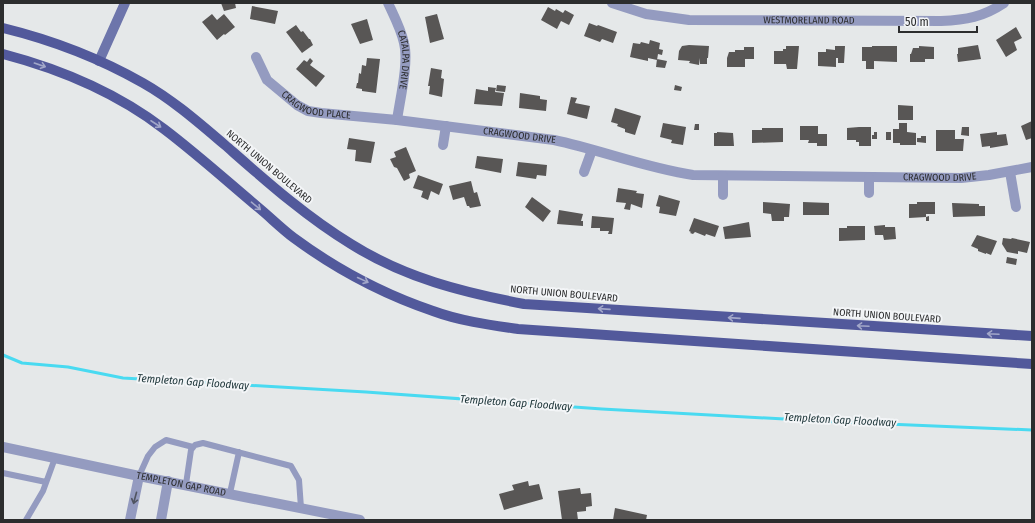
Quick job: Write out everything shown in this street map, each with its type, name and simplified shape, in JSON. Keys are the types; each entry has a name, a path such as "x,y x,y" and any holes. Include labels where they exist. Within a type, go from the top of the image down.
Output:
{"main road":[{"name":"NORTH UNION BOULEVARD","path":"3,28 55,42 74,49 144,83 198,122 312,218 352,245 384,262 415,276 446,287 524,304 1032,336"},
{"path":"3,54 67,75 100,89 162,128 293,237 320,256 352,275 390,294 433,311 472,322 518,329 1032,364"}],"street":[{"path":"99,60 124,3"},
{"name":"CATALPA DRIVE","path":"388,3 399,26 405,44 406,59 397,120"},
{"name":"WESTMORELAND ROAD","path":"612,3 646,14 689,20 941,21 963,20 981,16 1004,3"},
{"name":"CRAGWOOD PLACE","path":"256,57 267,80 297,105 308,111 397,120"},
{"name":"CRAGWOOD DRIVE","path":"397,120 554,140 668,172 693,175 961,178 1032,168"},
{"path":"444,145 446,126"},
{"path":"584,172 592,150"},
{"path":"1010,172 1016,206"},
{"path":"723,176 723,195"},
{"path":"869,178 869,193"},
{"name":"TEMPLETON GAP ROAD","path":"3,448 360,520"},
{"path":"130,520 139,476"},
{"path":"161,520 168,481"}],"lane":[{"path":"139,476 148,456 155,447 166,440 193,447"},
{"path":"186,484 191,450 195,445 203,443 291,466 299,480 301,508"},
{"path":"230,494 239,452"},
{"path":"26,520 43,491 55,458"},
{"path":"3,473 46,482"}],"building":[{"path":"221,3 235,3 236,8 224,11"},
{"path":"252,6 278,11 275,24 250,19"},
{"path":"548,7 563,13 565,10 574,15 569,25 561,21 557,29 541,20"},
{"path":"212,14 217,20 224,14 235,27 217,40 202,22"},
{"path":"437,14 444,39 430,43 425,17"},
{"path":"367,19 373,40 360,44 351,24"},
{"path":"589,23 617,32 613,43 602,39 600,42 584,36"},
{"path":"296,25 301,32 303,31 310,39 313,45 302,53 286,32"},
{"path":"1016,27 1022,38 1014,42 1017,50 1006,57 996,40"},
{"path":"650,40 660,43 659,49 663,50 662,55 658,54 657,60 648,58 648,61 630,57 633,43 640,44 641,42 649,44"},
{"path":"978,45 981,59 958,62 958,48"},
{"path":"682,46 709,46 707,64 700,64 700,58 699,65 689,63 690,61 678,60 679,51"},
{"path":"786,46 799,46 797,69 787,69 786,64 774,64 774,51 783,51 783,49 786,49"},
{"path":"835,46 845,46 844,63 838,63 838,58 836,58 836,67 818,66 818,52 826,52 826,49 835,50"},
{"path":"897,46 897,62 874,61 874,69 866,69 866,61 862,61 862,47"},
{"path":"919,46 934,47 934,59 925,59 925,62 910,62 910,54 913,48 919,48"},
{"path":"744,47 754,47 754,59 745,59 745,67 727,67 729,52 744,50"},
{"path":"310,58 313,61 310,65 325,76 316,87 296,69 304,60 307,62"},
{"path":"367,58 380,59 376,93 362,91 362,89 356,88 359,73 361,74 362,65 366,66"},
{"path":"657,59 667,61 665,68 656,67"},
{"path":"431,68 442,70 441,78 444,79 442,97 429,94 430,86 428,86"},
{"path":"497,85 506,86 505,92 496,91"},
{"path":"675,85 682,87 681,91 674,90"},
{"path":"488,87 496,88 495,92 504,93 502,106 474,104 476,89 488,91"},
{"path":"520,93 540,96 540,99 547,100 546,111 519,108"},
{"path":"571,97 577,98 575,103 590,106 587,119 567,114"},
{"path":"898,105 913,106 913,120 898,120"},
{"path":"615,108 641,116 635,135 625,132 625,129 617,126 618,124 611,122"},
{"path":"1032,121 1032,138 1026,140 1021,126"},
{"path":"663,123 686,127 683,145 671,143 672,140 660,137"},
{"path":"899,123 907,123 907,132 916,133 916,145 900,145 900,143 893,143 893,129 899,129"},
{"path":"695,124 699,124 699,130 694,130"},
{"path":"800,126 818,126 818,134 827,134 827,146 817,146 817,143 808,143 809,140 800,140"},
{"path":"871,127 871,146 859,146 859,142 856,142 856,140 847,140 847,128"},
{"path":"962,127 969,127 969,136 961,135"},
{"path":"762,128 783,128 783,142 752,143 752,130 762,130"},
{"path":"936,130 955,130 955,139 964,139 963,151 936,151"},
{"path":"874,132 877,132 877,139 872,139"},
{"path":"886,132 891,132 891,140 886,140"},
{"path":"997,132 997,135 1006,134 1008,145 990,148 990,146 982,147 980,134"},
{"path":"714,133 733,133 734,146 714,146"},
{"path":"921,136 926,136 926,143 917,142 917,138 921,138"},
{"path":"349,138 375,142 371,163 355,161 356,150 347,149"},
{"path":"406,147 416,171 409,174 410,178 404,181 390,159 396,157 394,152"},
{"path":"477,156 503,159 501,173 475,168"},
{"path":"518,162 547,165 546,176 537,175 536,179 516,176"},
{"path":"418,175 443,184 439,195 431,191 428,200 421,197 423,191 413,188"},
{"path":"471,181 474,193 477,192 481,206 470,208 467,206 464,197 453,200 449,186"},
{"path":"618,188 637,191 636,193 644,194 642,208 631,204 630,210 624,209 626,203 616,202"},
{"path":"659,195 680,201 676,216 659,213 660,207 656,206"},
{"path":"532,197 551,211 543,222 525,207"},
{"path":"763,202 790,204 789,217 784,217 784,221 772,221 771,214 763,213"},
{"path":"803,202 829,203 829,215 803,215"},
{"path":"917,202 935,202 935,214 926,214 926,217 909,218 909,204 917,204"},
{"path":"952,203 979,204 979,206 985,206 985,216 953,217"},
{"path":"559,210 583,214 581,221 583,221 583,226 557,224"},
{"path":"592,216 614,218 612,234 608,234 609,231 600,231 600,228 591,228"},
{"path":"929,216 929,221 926,221 926,217"},
{"path":"694,218 719,226 715,237 706,234 705,236 695,232 693,234 690,233 691,232 689,231"},
{"path":"749,222 751,237 725,239 723,227"},
{"path":"885,225 885,227 895,227 896,239 884,240 883,235 875,235 874,226"},
{"path":"847,226 865,226 865,240 839,241 839,228 847,228"},
{"path":"977,235 997,241 991,255 978,251 978,249 971,246"},
{"path":"1003,238 1012,238 1030,242 1027,253 1018,251 1018,254 1007,252 1002,244"},
{"path":"1007,257 1017,259 1016,265 1006,263"},
{"path":"528,481 529,486 539,484 543,499 504,510 499,494 514,490 512,485"},
{"path":"580,488 581,494 591,493 592,506 586,507 586,511 577,512 578,520 562,520 558,491"},
{"path":"615,508 647,515 646,520 613,520"}],"waterway":[{"name":"Templeton Gap Floodway","path":"3,355 22,363 68,367 123,378 366,392 602,409 839,422 1032,430"}]}
